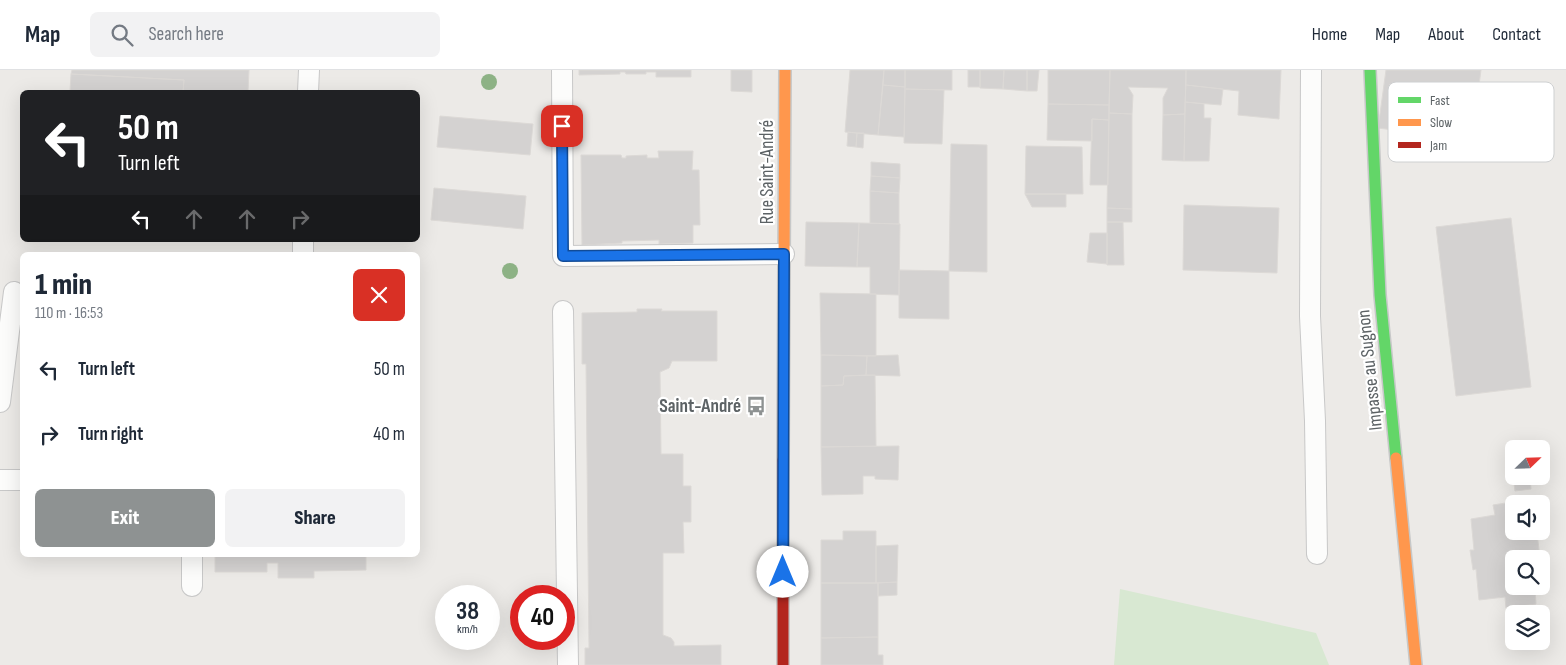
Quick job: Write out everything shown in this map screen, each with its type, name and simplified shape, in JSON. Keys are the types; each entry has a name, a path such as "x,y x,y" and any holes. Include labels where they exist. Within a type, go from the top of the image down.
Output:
{"street":[{"name":"Rue Saint-André","path":"783,665 785,70"},
{"name":"Impasse au Sugnon","path":"1370,70 1380,295 1416,665"}],"lane":[{"path":"308,90 309,70"},
{"path":"562,70 563,256 784,254"},
{"path":"1311,70 1310,316 1316,421 1317,554"},
{"path":"0,402 12,292"},
{"path":"563,310 568,665"},
{"path":"0,480 20,480"},
{"path":"192,557 192,586"}],"green space":[{"path":"1120,589 1316,633 1329,665 1114,665"}],"building":[{"path":"72,70 249,70 248,90 183,90 184,80 71,74"},
{"path":"579,70 691,70 691,77 656,77 656,72 646,72 646,74 626,74 625,72 620,72 620,74 579,75"},
{"path":"731,70 752,70 752,92 731,91"},
{"path":"850,70 884,70 878,135 845,132"},
{"path":"884,70 905,70 905,87 883,85"},
{"path":"905,70 952,70 952,90 905,89"},
{"path":"968,70 980,70 980,87 968,87"},
{"path":"980,70 1004,70 1003,89 980,88"},
{"path":"1004,70 1027,70 1027,91 1003,89"},
{"path":"1027,70 1039,70 1037,91 1027,91"},
{"path":"1048,70 1110,70 1109,105 1048,104"},
{"path":"1110,70 1186,70 1185,114 1163,115 1163,98 1168,88 1128,87 1133,95 1132,114 1109,113"},
{"path":"1186,70 1281,70 1279,119 1238,115 1239,91 1186,85"},
{"path":"1386,70 1481,70 1479,82 1388,82 1388,129 1378,128"},
{"path":"71,74 184,80 183,90 70,90"},
{"path":"883,85 905,87 904,137 878,135"},
{"path":"1186,85 1223,89 1221,105 1185,102"},
{"path":"905,89 944,90 942,144 904,143"},
{"path":"1185,102 1204,104 1204,118 1211,118 1209,161 1184,161"},
{"path":"1048,104 1109,105 1109,120 1092,119 1092,141 1047,140"},
{"path":"1109,113 1132,114 1132,209 1107,208"},
{"path":"1185,114 1184,161 1162,160 1163,115"},
{"path":"440,116 533,124 530,155 437,147"},
{"path":"1092,119 1109,120 1108,185 1090,185"},
{"path":"848,132 857,133 856,147 847,146"},
{"path":"857,133 864,133 863,148 856,147"},
{"path":"951,144 987,145 987,272 949,271"},
{"path":"1026,146 1082,147 1083,194 1025,194"},
{"path":"658,151 693,151 692,170 699,170 700,225 693,225 693,243 659,244 659,240 582,245 581,155 621,155 622,158 626,158 626,156 647,155 647,158 659,158"},
{"path":"871,162 900,164 900,178 871,176"},
{"path":"871,176 900,178 899,193 870,191"},
{"path":"434,188 526,196 523,229 431,220"},
{"path":"870,191 899,193 899,224 870,223"},
{"path":"1025,194 1066,194 1066,207 1032,207"},
{"path":"1184,205 1279,208 1277,273 1183,270"},
{"path":"1107,208 1132,209 1132,222 1107,222"},
{"path":"1511,218 1531,387 1456,396 1436,227"},
{"path":"806,222 859,223 857,267 805,266"},
{"path":"1107,222 1123,222 1124,265 1107,265"},
{"path":"859,223 900,224 899,295 870,294 870,267 857,267"},
{"path":"1090,233 1107,233 1107,264 1087,262"},
{"path":"899,270 949,271 949,319 899,318"},
{"path":"820,293 876,294 876,356 821,355"},
{"path":"637,309 717,311 717,361 672,361 669,368 660,372 661,454 683,454 683,486 691,486 691,522 683,522 684,553 663,553 663,635 671,638 674,646 721,645 721,665 585,665 585,648 589,648 586,364 582,364 582,313 637,312"},
{"path":"821,355 867,356 866,375 844,376 843,385 821,386"},
{"path":"898,355 900,376 866,375 867,356"},
{"path":"875,375 876,446 821,447 821,386 843,385 844,376"},
{"path":"899,446 898,480 875,479 875,476 863,476 863,494 822,495 821,447"},
{"path":"1514,485 1531,485 1531,489 1515,491"},
{"path":"1505,503 1505,540 1538,540 1539,550 1505,550 1505,595 1535,595 1536,604 1506,605 1505,597 1479,600 1476,569 1473,570 1470,550 1474,550 1471,519 1495,515 1493,505"},
{"path":"843,531 876,531 876,583 821,583 821,540 843,540"},
{"path":"898,545 897,582 876,583 876,546"},
{"path":"215,557 366,557 366,570 314,571 314,578 278,578 278,563 267,563 267,572 215,572"},
{"path":"897,582 897,595 878,596 878,583"},
{"path":"821,583 878,583 878,637 821,638"},
{"path":"878,637 878,655 883,655 883,665 821,665 821,638"}],"traffic: fast":[{"path":"1370,70 1380,295 1396,458"}],"traffic: slow":[{"path":"783,460 785,70"},
{"path":"1396,458 1416,665"}],"traffic: jam":[{"path":"783,460 783,665"}],"place":[{"name":"Saint-André","path":"756,406"}],"route":[{"path":"562,126 563,256 784,254 783,572"}]}
